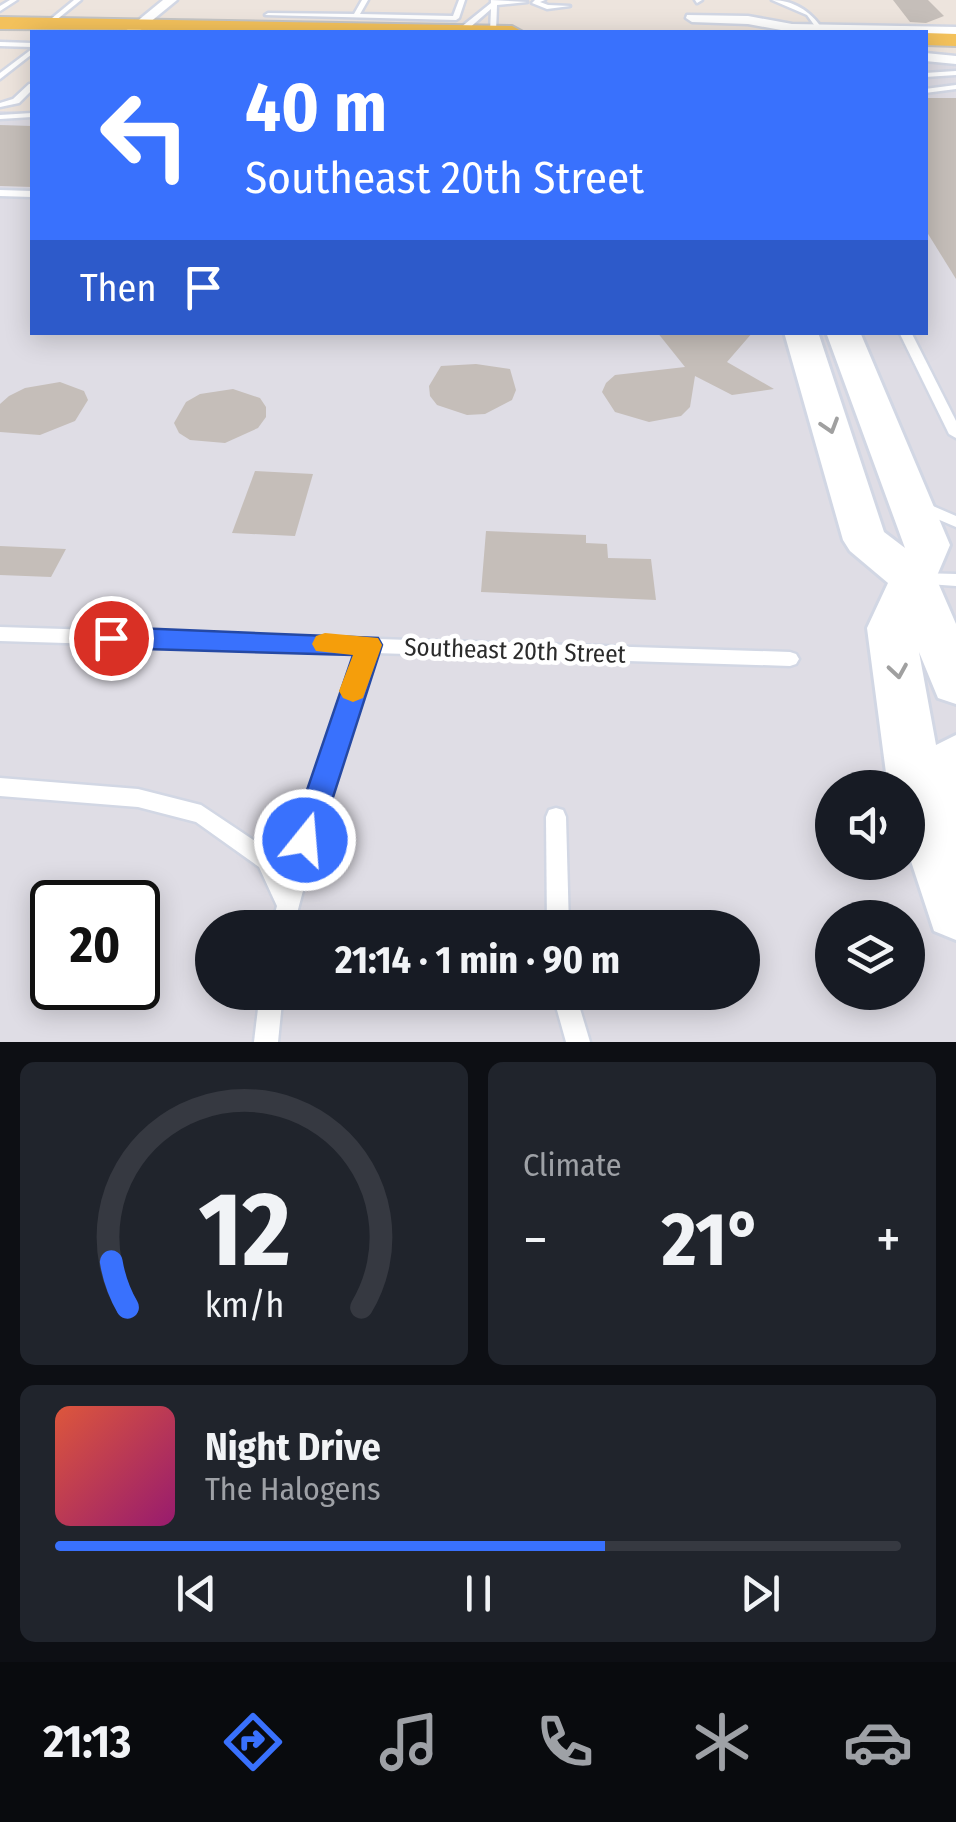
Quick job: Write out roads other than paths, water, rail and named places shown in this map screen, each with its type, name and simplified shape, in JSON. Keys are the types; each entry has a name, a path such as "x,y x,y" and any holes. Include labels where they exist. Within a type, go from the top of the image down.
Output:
{"main road":[{"path":"48,28 135,29 263,21 423,30"},
{"path":"2,34 30,30"},
{"path":"928,39 956,40"},
{"path":"928,53 956,50"}],"street":[{"path":"135,29 171,0"},
{"path":"694,10 714,19 819,28 910,30"},
{"path":"714,19 721,30"},
{"path":"928,30 956,31"},
{"path":"928,54 956,60"},
{"path":"803,335 865,540 935,579"},
{"path":"845,335 928,545 956,683"},
{"path":"935,579 891,628 916,790 956,910"},
{"path":"956,759 952,794 956,815"}],"lane":[{"path":"0,10 14,0"},
{"path":"48,28 78,0"},
{"path":"263,21 279,0"},
{"path":"356,16 365,0"},
{"path":"390,17 398,0"},
{"path":"424,18 431,0"},
{"path":"263,21 356,16 456,18 462,0"},
{"path":"493,30 499,0"},
{"path":"463,30 475,25 499,0 538,1 547,7 566,2"},
{"path":"775,0 808,14 819,28"},
{"path":"517,25 524,1"},
{"path":"792,7 807,2"},
{"path":"2,34 30,47"},
{"path":"0,77 30,50"},
{"path":"928,75 956,73"},
{"path":"928,91 956,87"},
{"path":"0,105 16,101 30,88"},
{"path":"0,117 30,115"},
{"path":"0,193 30,194"},
{"path":"906,335 956,434"},
{"path":"912,501 956,522"},
{"name":"Southeast 20th Street","path":"0,634 790,659"},
{"path":"285,910 334,745 369,645"},
{"path":"0,788 138,798 202,814 266,860 286,903"},
{"path":"556,817 558,910"},
{"path":"266,1042 270,1010"},
{"path":"568,1010 578,1042"}]}
